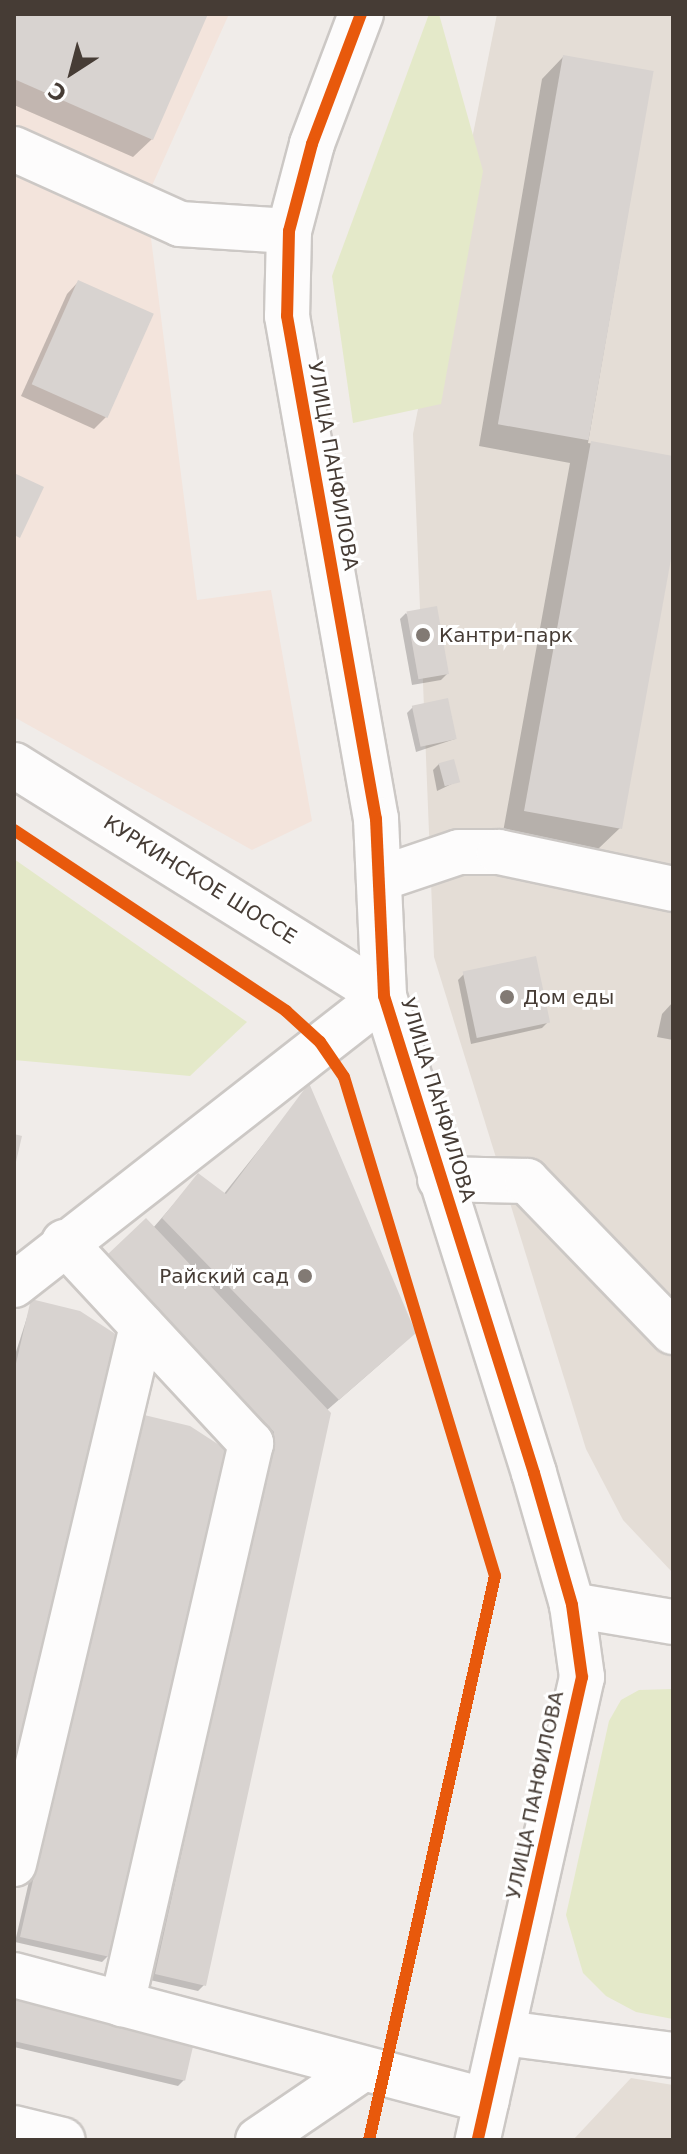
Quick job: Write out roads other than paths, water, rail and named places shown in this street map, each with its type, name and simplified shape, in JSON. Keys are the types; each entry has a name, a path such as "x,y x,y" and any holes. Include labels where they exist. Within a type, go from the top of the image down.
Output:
{"street":[{"name":"УЛИЦА ПАНФИЛОВА","path":"361,14 312,144 289,231 287,316 376,819 384,996 572,1605 582,1677 482,2120"},
{"path":"14,149 180,224 289,231"},
{"name":"КУРКИНСКОЕ ШОССЕ","path":"14,765 384,996"},
{"path":"379,879 459,852 499,852 673,889"},
{"path":"14,1285 64,1242 384,996"},
{"path":"440,1179 527,1181 673,1332"},
{"path":"64,1242 251,1443 122,2004"},
{"path":"14,1864 142,1326"},
{"path":"572,1605 673,1622"},
{"path":"14,1975 361,2070 482,2120"},
{"path":"504,2033 673,2055"},
{"path":"258,2140 361,2070"},
{"path":"14,2128 63,2140"}],"place":[{"name":"Кантри-парк","path":"423,635"},
{"name":"Дом еды","path":"507,997"},
{"name":"Райский сад","path":"305,1276"}]}
